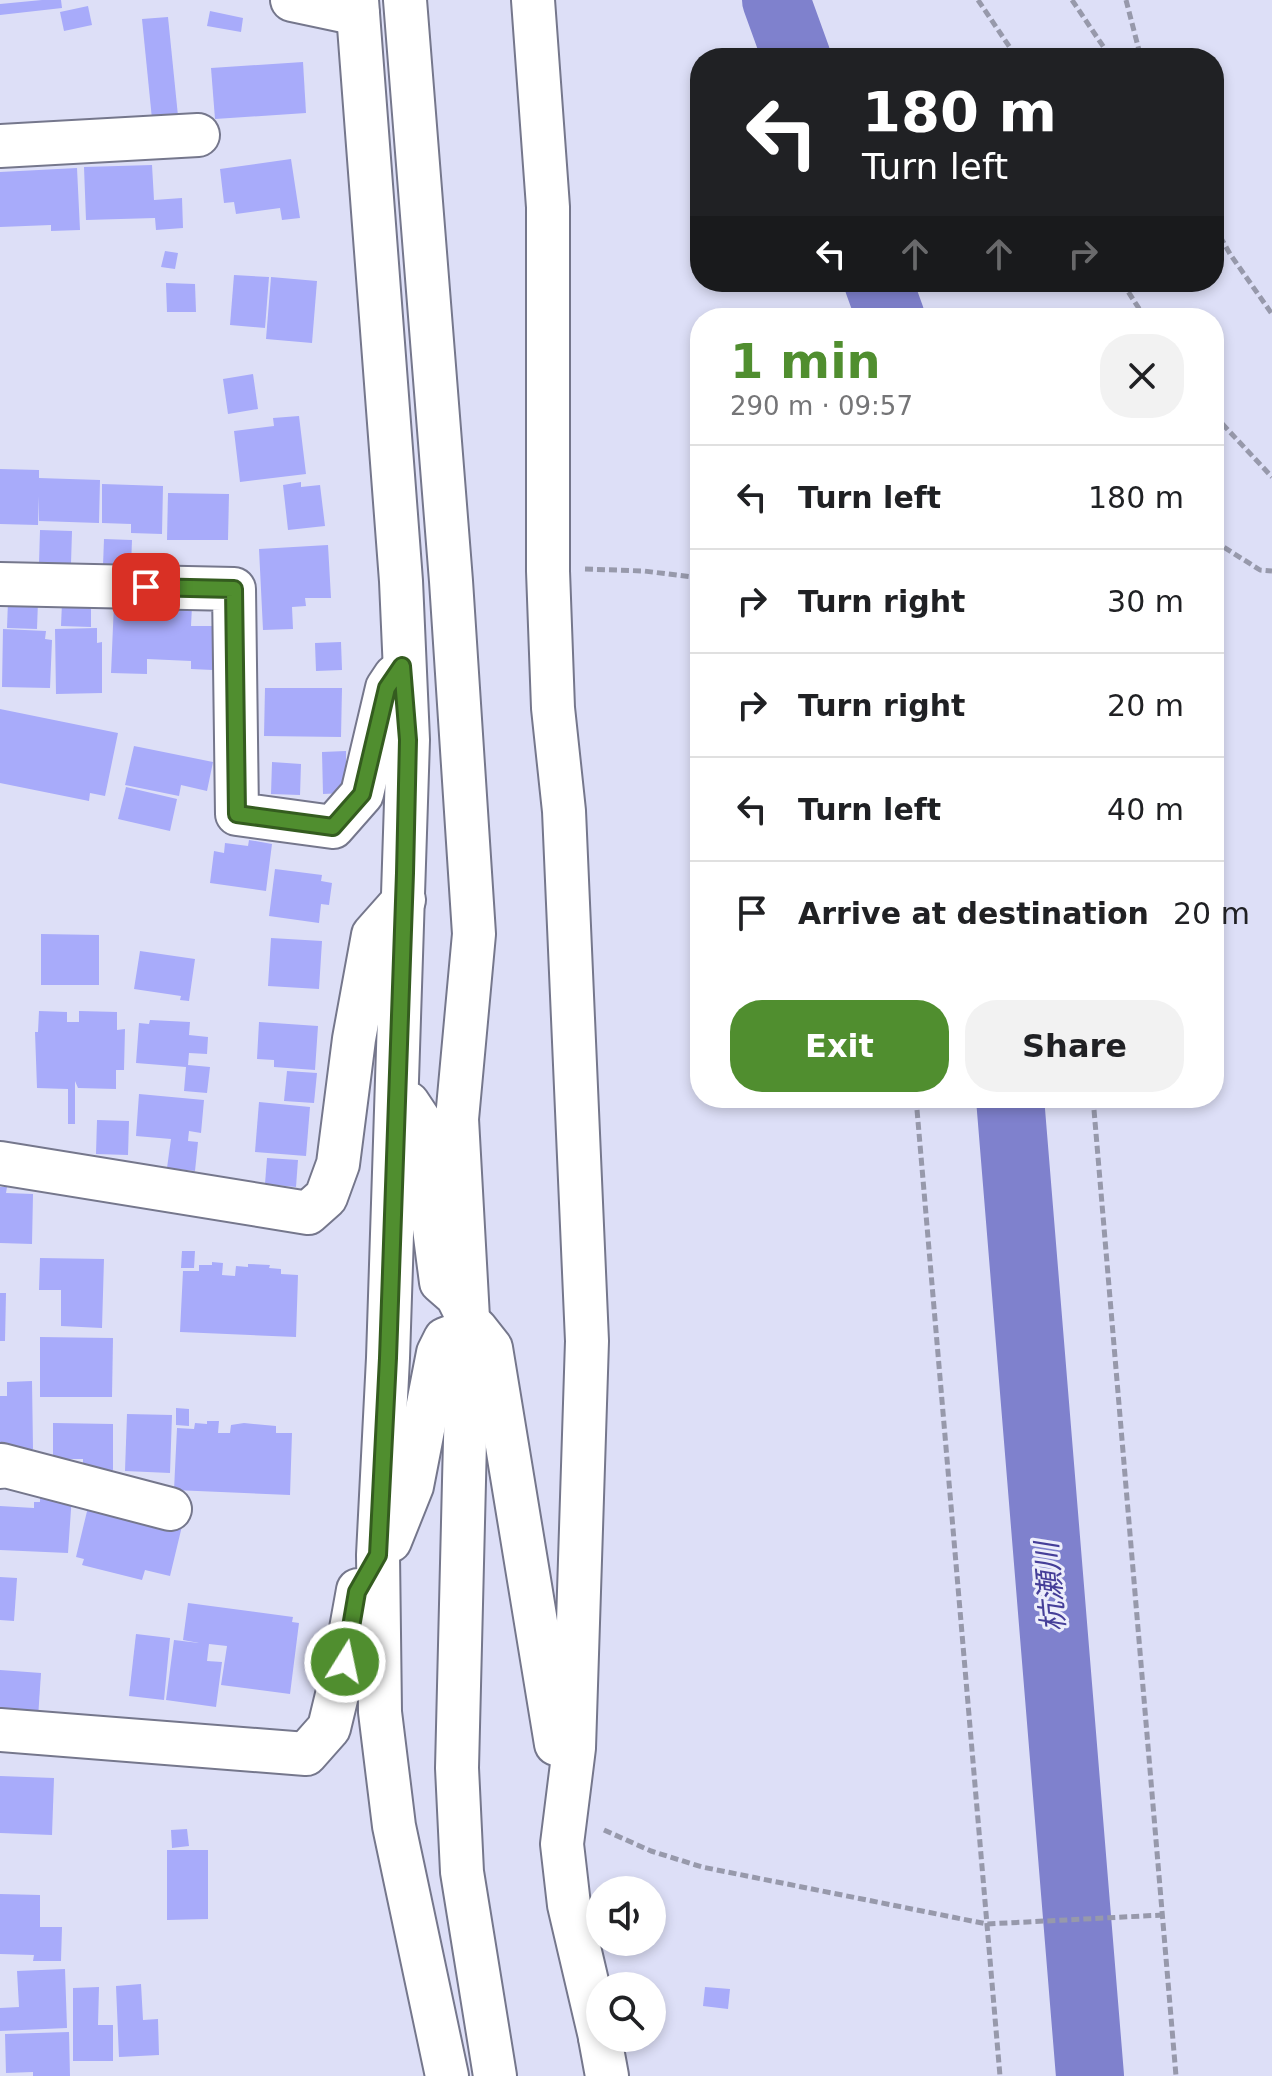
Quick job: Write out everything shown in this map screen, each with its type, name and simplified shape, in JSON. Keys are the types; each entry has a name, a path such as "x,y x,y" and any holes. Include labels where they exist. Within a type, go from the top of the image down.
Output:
{"street":[{"path":"292,0 358,7 401,581 402,666 408,740 378,1563 378,1667 384,1761 394,1826 447,2076"},
{"path":"405,0 451,581 474,934 457,1119 468,1318 457,1768 462,1872 495,2076"},
{"path":"533,0 548,207 548,571 553,708 564,811 587,1341 574,1748 562,1844 569,1905 586,1977"},
{"path":"0,146 198,135"},
{"path":"0,584 234,589 237,814 333,827 362,794 387,688 402,666"},
{"path":"0,1163 308,1213 326,1197 338,1164 354,1039 373,935 404,900"},
{"path":"397,1087 420,1121 441,1282 457,1296 468,1318 491,1348 567,1808"},
{"path":"0,1730 306,1754 329,1728 357,1592 378,1563 412,1486 438,1353 445,1339 458,1334 468,1318"},
{"path":"0,1467 2,1465 170,1509"},
{"path":"603,2052 607,2076"}],"path":[{"path":"978,0 1010,48"},
{"path":"1072,0 1104,48"},
{"path":"1126,0 1138,48"},
{"path":"1224,244 1272,314"},
{"path":"1224,426 1272,477"},
{"path":"1224,547 1260,570 1272,571"},
{"path":"548,571 604,568 690,577"},
{"path":"917,1108 1000,2076"},
{"path":"1094,1108 1176,2076"},
{"path":"567,1808 613,1835 702,1867 987,1924 1163,1915"}],"building":[{"path":"61,0 62,8 0,15 0,4"},
{"path":"88,6 92,25 64,31 60,12"},
{"path":"210,11 243,18 241,32 207,26"},
{"path":"168,17 178,116 152,119 142,19"},
{"path":"303,62 306,113 215,119 211,68"},
{"path":"291,159 300,218 282,220 280,208 236,214 234,202 224,203 220,169"},
{"path":"152,165 154,200 182,198 183,228 156,230 155,218 86,220 84,167"},
{"path":"77,168 80,230 51,231 51,225 0,227 0,172"},
{"path":"165,251 178,253 175,269 161,267"},
{"path":"234,275 269,277 265,328 230,325"},
{"path":"271,277 317,281 312,343 266,339"},
{"path":"166,283 195,284 196,312 167,312"},
{"path":"253,374 258,409 228,414 223,379"},
{"path":"299,416 306,474 240,482 234,431 274,426 273,418"},
{"path":"0,469 39,470 39,478 100,480 99,523 39,521 39,496 38,525 0,524"},
{"path":"301,482 301,487 320,485 325,526 288,530 283,485"},
{"path":"102,484 163,486 162,534 131,533 131,524 102,523"},
{"path":"168,493 229,494 228,540 167,540"},
{"path":"40,530 72,531 71,564 39,564"},
{"path":"104,539 132,540 131,567 103,566"},
{"path":"328,545 331,598 305,598 306,606 292,607 293,629 263,630 259,549"},
{"path":"8,601 38,601 37,629 7,628"},
{"path":"62,602 91,603 91,627 61,626"},
{"path":"114,603 192,606 191,626 215,626 213,670 191,669 191,661 147,659 147,674 111,673"},
{"path":"97,628 97,643 102,642 102,693 56,694 55,629"},
{"path":"3,629 46,631 45,639 52,640 50,688 2,687"},
{"path":"341,642 342,670 316,671 315,643"},
{"path":"265,688 342,688 341,737 264,736"},
{"path":"0,709 118,733 105,796 90,793 89,801 0,783"},
{"path":"134,746 213,762 207,791 181,785 179,796 125,785"},
{"path":"346,751 346,793 323,794 322,752"},
{"path":"272,762 301,764 300,795 271,794"},
{"path":"126,787 177,799 170,831 118,819"},
{"path":"249,840 272,844 266,891 210,883 214,851 224,853 225,843 248,846"},
{"path":"275,869 322,875 321,881 332,883 329,905 321,904 319,923 269,916"},
{"path":"41,934 99,935 99,985 41,985"},
{"path":"271,938 322,941 319,989 268,986"},
{"path":"140,951 195,959 189,1001 180,1000 181,996 134,989"},
{"path":"39,1011 67,1012 67,1022 79,1022 79,1011 117,1012 117,1030 125,1029 124,1070 116,1070 116,1089 78,1088 75,1081 75,1124 68,1124 68,1089 37,1088 35,1032 38,1032"},
{"path":"150,1020 190,1022 189,1035 208,1037 207,1054 189,1053 188,1065 210,1067 207,1093 184,1091 186,1067 136,1063 139,1023 149,1024"},
{"path":"259,1022 318,1026 315,1070 274,1067 274,1060 257,1059"},
{"path":"287,1071 317,1073 314,1103 284,1101"},
{"path":"139,1094 204,1100 201,1133 189,1131 188,1141 198,1142 195,1171 167,1168 171,1139 136,1136"},
{"path":"259,1102 310,1107 306,1156 255,1152"},
{"path":"97,1120 129,1121 128,1155 96,1154"},
{"path":"267,1158 298,1160 296,1187 265,1184"},
{"path":"0,1187 7,1187 6,1193 33,1194 32,1244 0,1243"},
{"path":"182,1251 195,1251 194,1268 181,1268"},
{"path":"40,1258 104,1259 102,1328 61,1326 61,1290 39,1290"},
{"path":"212,1262 223,1263 222,1275 235,1276 236,1266 248,1267 248,1264 270,1265 269,1268 281,1269 281,1274 298,1275 296,1337 180,1332 183,1271 199,1271 199,1265 212,1265"},
{"path":"0,1293 6,1293 5,1341 0,1341"},
{"path":"40,1337 113,1338 112,1397 40,1397"},
{"path":"32,1381 33,1449 0,1452 0,1396 7,1396 7,1382"},
{"path":"176,1408 189,1409 189,1426 176,1425"},
{"path":"127,1414 172,1415 170,1473 125,1471"},
{"path":"207,1421 219,1421 218,1433 230,1433 231,1425 244,1423 276,1426 276,1433 292,1433 290,1495 174,1490 177,1428 194,1429 195,1423 207,1424"},
{"path":"53,1423 113,1424 113,1470 83,1469 83,1459 53,1459"},
{"path":"40,1494 72,1495 68,1553 0,1550 0,1506 34,1508 34,1502 40,1502"},
{"path":"89,1503 182,1526 170,1576 145,1570 142,1580 82,1565 84,1559 76,1557"},
{"path":"0,1577 17,1578 14,1621 0,1620"},
{"path":"188,1603 293,1617 292,1622 299,1623 290,1694 221,1685 227,1646 209,1644 207,1661 222,1662 216,1707 166,1700 174,1640 199,1643 183,1640"},
{"path":"136,1634 170,1638 164,1700 129,1696"},
{"path":"0,1670 41,1673 38,1718 0,1715"},
{"path":"0,1776 54,1778 52,1835 0,1833"},
{"path":"187,1829 189,1846 172,1848 171,1830"},
{"path":"167,1850 208,1850 208,1919 167,1920"},
{"path":"0,1894 40,1895 40,1927 62,1927 61,1961 33,1961 34,1955 0,1954"},
{"path":"65,1969 67,2028 0,2031 0,2008 19,2007 17,1971"},
{"path":"141,1984 143,2020 158,2019 159,2055 119,2057 116,1986"},
{"path":"99,1987 98,2025 113,2025 113,2061 73,2061 73,1988"},
{"path":"705,1987 730,1989 728,2009 703,2006"},
{"path":"69,2032 70,2076 6,2073 5,2034"}],"waterway":[{"name":"杭瀬川","path":"776,0 793,48"},
{"name":"杭瀬川","path":"882,292 887,308"},
{"name":"杭瀬川","path":"1011,1108 1090,2076"}],"route":[{"path":"146,587 234,589 237,814 333,827 362,794 387,688 402,666 408,740 405,873 378,1555 357,1592 345,1662"}]}
